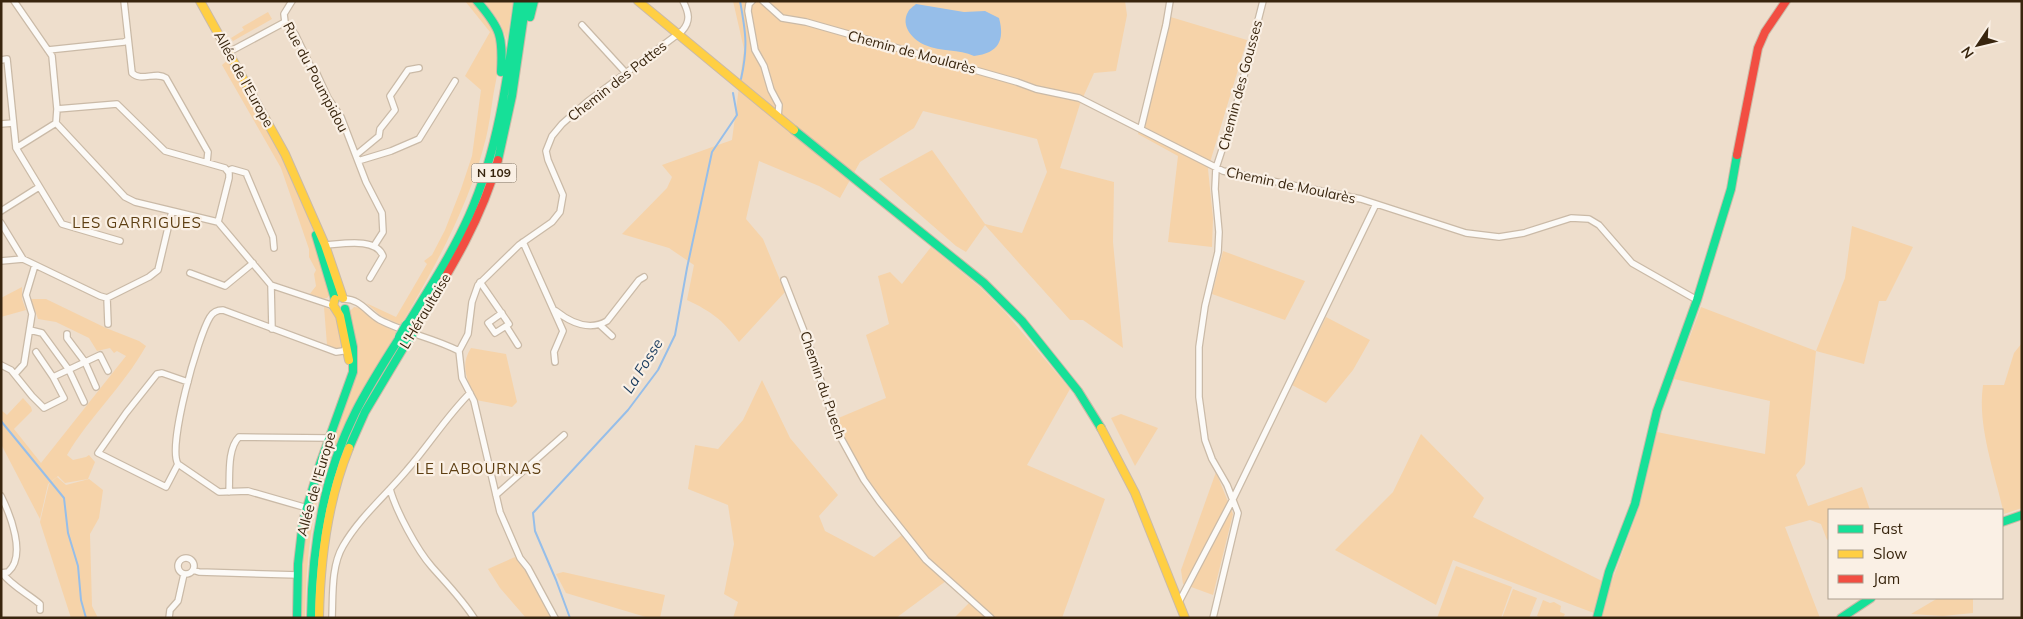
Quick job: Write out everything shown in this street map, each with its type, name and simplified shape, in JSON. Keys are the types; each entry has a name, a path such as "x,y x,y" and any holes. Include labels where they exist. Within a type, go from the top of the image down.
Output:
{"main road":[{"name":"Allée de l'Europe","path":"200,1 286,154 325,245 350,362 349,382"},
{"path":"458,238 483,170 500,82 502,49 500,30 478,1"},
{"name":"L'Héraultaise","path":"411,327 458,238 476,198 492,150 518,1"},
{"name":"L'Héraultaise","path":"311,618 312,572 316,537 323,502 338,452 361,402 452,265 479,214 494,172 508,114 526,1"},
{"path":"508,114 534,1"},
{"path":"638,1 778,117 954,257 984,283 1022,322 1078,391 1112,447 1135,493 1181,612"},
{"path":"1597,618 1609,572 1635,504 1657,410 1698,300 1731,189 1758,48 1764,32 1786,1"},
{"name":"Allée de l'Europe","path":"297,618 300,536 329,438 353,372 353,347 299,186"},
{"name":"L'Héraultaise","path":"319,618 320,574 324,538 345,456 367,408 404,338"},
{"path":"2003,522 2022,515"},
{"path":"1841,618 1870,599"}],"street":[{"path":"14,1 48,50 53,62 57,109 56,122 125,197 136,202 218,222 271,285 339,304 364,306 379,319 417,336 459,351 462,378 470,393 480,424 500,512 520,558 528,568 555,618"},
{"path":"124,1 132,74 137,77 161,75 166,78 208,152 207,162"},
{"name":"Rue du Poumpidou","path":"292,1 284,14 285,22 295,34 328,98 341,117 366,182 384,216 383,232 374,246"},
{"path":"678,34 687,26 689,18 688,10 683,1"},
{"path":"752,1 749,4 748,11 755,50 764,66 771,90 779,105 778,117"},
{"name":"Chemin de Moularès","path":"763,1 785,19 806,22 1036,89 1076,97 1141,128 1216,168 1350,196 1466,233 1499,237 1524,233 1571,218 1589,219 1599,225 1632,263 1698,300"},
{"path":"1141,128 1170,1"},
{"name":"Chemin des Gousses","path":"1233,499 1207,450 1202,427 1198,370 1202,321 1218,243 1219,221 1215,185 1216,168 1239,98 1263,1"},
{"path":"229,52 285,22"},
{"path":"582,25 626,73"},
{"name":"Chemin des Pattes","path":"459,351 467,339 474,294 480,282 524,242 552,222 560,212 563,202 562,189 548,160 546,151 552,136 562,124 587,102 678,34"},
{"path":"48,50 128,40"},
{"path":"1,60 7,59 16,148 62,224 120,240"},
{"path":"357,158 379,136 380,129 395,110 390,96 408,70 419,68"},
{"path":"357,158 391,151 419,139 456,81"},
{"path":"57,109 117,104 161,148 171,153 223,167 228,171 229,178 218,222"},
{"path":"16,148 56,122"},
{"path":"1,124 13,123"},
{"path":"228,171 232,169 246,173 273,237 274,248"},
{"path":"1,211 39,187"},
{"path":"1181,612 1233,499 1376,204"},
{"path":"1,261 23,259 107,298 150,277 158,270 172,211"},
{"path":"1,223 23,259"},
{"path":"524,242 563,331 554,352 555,362"},
{"path":"325,245 352,243 374,246 382,252 383,256 370,278"},
{"path":"190,273 225,286 253,263"},
{"path":"15,374 24,364 32,314 26,295 35,265"},
{"path":"555,310 562,316 583,325 600,325 607,321 644,276"},
{"name":"Chemin du Puech","path":"784,280 809,344 837,431 860,472 879,501 926,560 991,618"},
{"path":"480,282 502,313 509,324 495,333 488,323 502,313"},
{"path":"271,285 272,329"},
{"path":"107,298 108,324"},
{"path":"307,508 248,491 219,492 178,464 175,454 181,412 188,382 208,319 214,312 223,310 336,352 343,351 347,347"},
{"path":"600,325 612,336"},
{"path":"506,326 518,345"},
{"path":"30,330 42,333 69,370 84,402"},
{"path":"67,334 85,362 96,387"},
{"path":"1,365 15,374 44,408 64,398 53,377 36,352"},
{"path":"53,377 100,355 108,371"},
{"path":"178,464 166,487 98,453 126,412 157,374 162,373 188,382"},
{"path":"332,618 334,582 342,547 424,450 447,417 470,393"},
{"path":"496,495 564,436"},
{"path":"230,492 233,450 235,441 239,437 329,438"},
{"path":"390,489 417,545 431,566 473,615 465,617"},
{"path":"1,496 4,507 15,529 15,556 11,569 2,573 10,583 28,593 40,604 40,610"},
{"path":"1213,618 1238,513 1233,499"},
{"path":"184,574 178,568 179,561 183,559 188,559 192,562 193,570"},
{"path":"193,570 199,572 298,575"},
{"path":"184,574 189,574 193,570"},
{"path":"169,618 170,610 178,601 184,574"}],"shaded area":[{"path":"465,1 474,1 493,29 497,40 498,68 488,128 479,163 461,211 427,280 401,325 381,316 366,303 396,317 427,264 424,261 432,255 445,230 472,156 481,90 465,76 490,32"},
{"path":"484,1 513,1 507,40 500,23"},
{"path":"733,1 1125,1 1127,15 1116,71 1094,73 1080,104 1060,168 1114,182 1113,242 1123,348 1083,320 1070,320 985,225 966,252 956,246 879,179 932,150 985,224 1022,233 1047,172 1037,139 923,111 914,128 860,162 840,198 819,186 759,161 746,219 763,239 785,292 739,342 716,317 687,300 694,265 669,248 622,234 667,188 672,177 662,165 732,140 744,49"},
{"path":"268,12 272,19 233,41 231,38 244,30 242,27"},
{"path":"1164,15 1247,40 1208,169 1213,218 1212,247 1168,242 1178,156 1138,134"},
{"path":"229,59 290,170 320,249 332,292 327,298 321,299 309,295 316,286 314,274 316,270 309,257 309,249 281,168 222,65"},
{"path":"1852,226 1913,247 1886,301 1879,301 1864,364 1816,351 1845,278"},
{"path":"931,247 981,288 1005,312 1070,389 1027,465 1105,499 1062,618 954,618 974,598 950,578 896,618 733,618 738,602 724,594 734,544 728,505 688,489 695,445 718,449 743,420 762,380 790,438 838,495 819,516 825,531 874,557 902,535 857,476 829,422 886,398 866,335 889,324 878,276 890,272 902,284"},
{"path":"1223,251 1305,281 1285,320 1212,294"},
{"path":"22,287 22,299 26,310 1,317 1,298"},
{"path":"31,299 46,299 106,328 139,341 146,346 127,375 86,427 67,455 73,460 89,455 95,462 88,479 65,483 58,476 48,484 40,519 1,444 1,410 7,415 23,398 31,407 32,411 14,429 41,463 126,356 117,351 114,353 110,348 97,351 89,338 56,322 38,319"},
{"path":"324,307 337,317 339,322 344,345 340,350 327,345"},
{"path":"354,307 361,308 376,322 397,332 350,413 328,464 313,521 306,579 305,618 301,618 302,585 300,584 304,528 324,462 357,367 356,344 348,313"},
{"path":"1701,307 1816,351 1805,464 1796,475 1808,506 1862,487 1870,509 1828,509 1827,540 1821,524 1810,520 1785,527 1820,618 1602,618 1609,589 1640,505 1657,432 1765,454 1770,401 1674,379"},
{"path":"1326,317 1370,340 1353,370 1326,403 1292,385"},
{"path":"2022,343 2022,508 2004,514 1988,450 1982,417 1982,401 1983,385 2004,385 2014,353"},
{"path":"471,348 506,354 517,402 512,407 476,400 465,368 467,355"},
{"path":"1121,414 1158,428 1135,466 1111,418"},
{"path":"1421,434 1484,498 1473,517 1602,581 1594,613 1453,560 1436,605 1335,550 1393,492"},
{"path":"1216,472 1233,514 1213,595 1183,584 1181,570"},
{"path":"57,477 66,485 89,479 103,490 99,518 90,534 92,606 98,618 71,618 40,522 49,484"},
{"path":"515,557 527,573 551,618 526,618 500,588 488,569"},
{"path":"1456,566 1512,587 1501,618 1437,618"},
{"path":"563,572 665,595 660,618 649,618 566,593 556,574"},
{"path":"1513,589 1537,598 1529,618 1502,618"},
{"path":"1936,599 1973,599 1973,613 1943,616 1911,614"},
{"path":"1543,600 1550,603 1554,602 1561,606 1560,612 1565,614 1563,618 1541,618 1537,616"}],"water":[{"path":"916,4 964,12 985,11 999,18 1001,33 998,44 989,52 974,56 925,45 912,36 907,27 906,17"}],"waterway":[{"name":"La Fosse","path":"740,1 745,40 745,58 741,79"},
{"name":"La Fosse","path":"570,618 535,531 533,513 628,410 658,370 675,335 687,268 712,152 737,115 733,93"},
{"path":"1,421 64,498 68,533 78,566 81,600 86,618"}],"traffic: fast":[{"path":"477,1 496,26 499,34 501,41 501,72"},
{"path":"407,325 455,244 469,216 488,164 501,110 518,1"},
{"path":"498,160 512,96 526,1"},
{"path":"530,17 534,1"},
{"path":"794,130 984,283 1022,321 1078,391 1101,428"},
{"path":"1597,618 1609,572 1635,504 1657,411 1697,300 1731,189 1737,155"},
{"path":"316,235 335,299"},
{"path":"297,618 298,564 303,521 320,464 353,372 353,347 345,309"},
{"path":"400,337 407,325"},
{"path":"408,340 414,329"},
{"path":"311,618 317,539 327,487 344,437 355,413 400,337"},
{"path":"349,448 365,412 408,340"},
{"path":"2003,522 2022,515"},
{"path":"1841,618 1870,599"}],"traffic: slow":[{"path":"200,1 285,154 325,245 343,298"},
{"path":"638,1 794,130"},
{"path":"335,299 333,305 340,316 349,360"},
{"path":"1101,428 1135,493 1185,618"},
{"path":"319,618 326,532 335,489 349,448"}],"traffic: jam":[{"path":"1737,155 1758,48 1765,32 1786,1"},
{"path":"414,329 451,268 473,226 491,183 498,160"}],"district":[{"name":"LES GARRIGUES","path":"137,223"},
{"name":"LE LABOURNAS","path":"479,469"}]}
